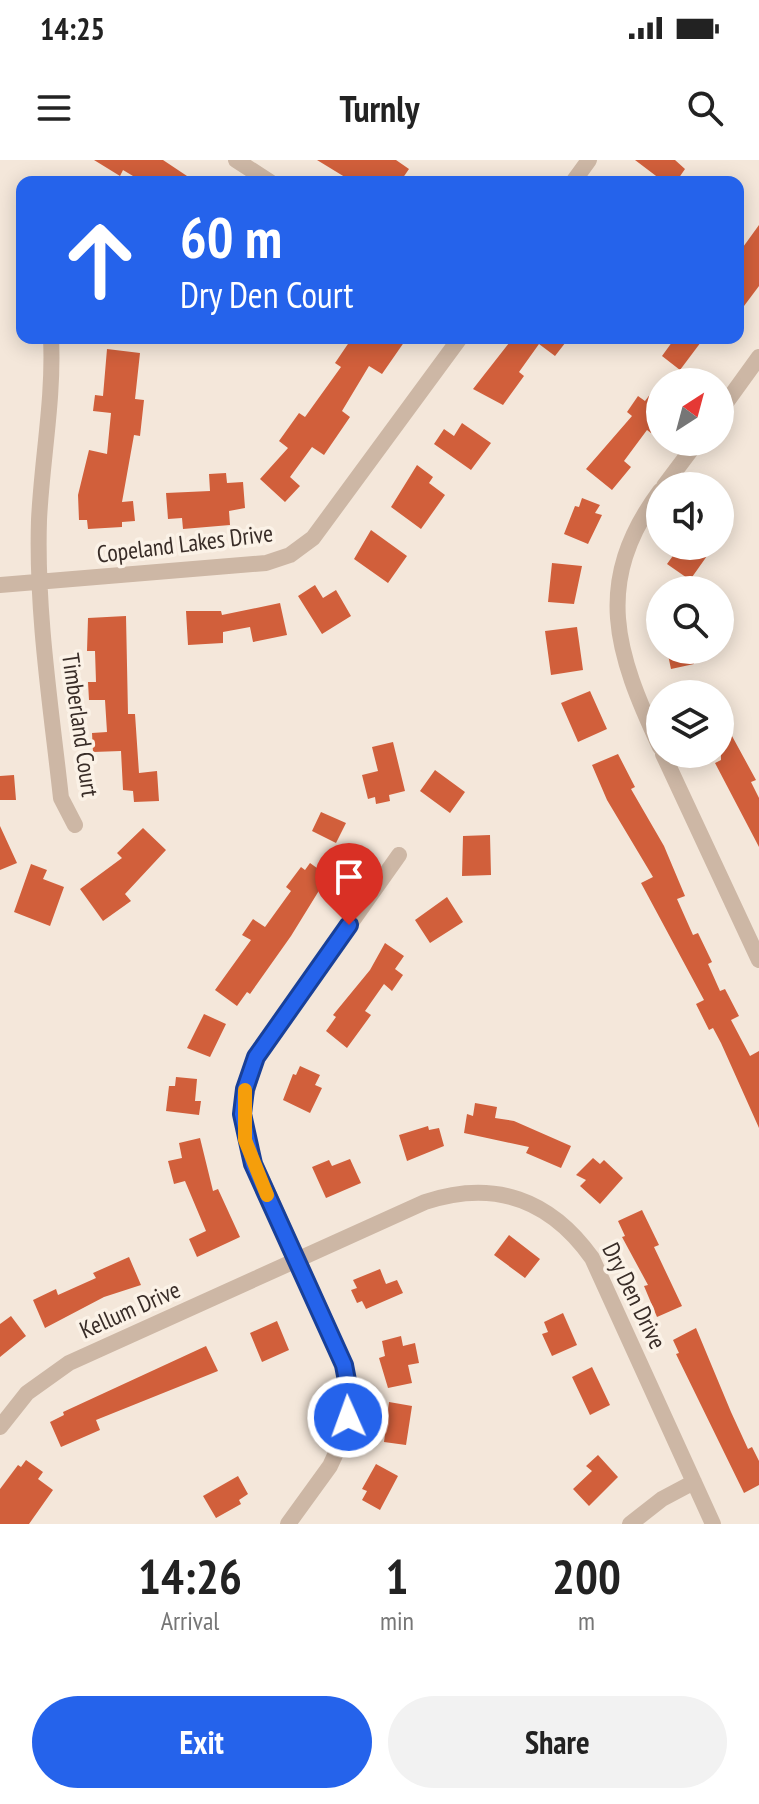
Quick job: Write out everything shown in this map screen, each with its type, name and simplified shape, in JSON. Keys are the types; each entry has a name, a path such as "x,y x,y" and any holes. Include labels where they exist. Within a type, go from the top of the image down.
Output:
{"street":[{"path":"236,160 261,176"},
{"name":"Timberland Court","path":"51,344 53,386 39,520 40,583 61,798 75,825"},
{"name":"Copeland Lakes Drive","path":"0,585 266,563 290,555 313,538 456,344"},
{"path":"734,392 759,357"},
{"path":"646,517 628,550 617,607 624,664 646,715"},
{"path":"670,768 759,960"},
{"path":"288,1524 330,1466 341,1442 349,1391 338,1349 248,1148 242,1114 245,1089 265,1042 399,855"},
{"name":"Dry Den Drive","path":"297,1260 449,1195 498,1194 545,1211 566,1225 592,1258 713,1524"},
{"name":"Kellum Drive","path":"0,1427 27,1393 56,1370 297,1260"},
{"path":"630,1524 662,1499 694,1482"}],"building":[{"path":"94,160 163,160 187,176 133,176 123,170 120,176"},
{"path":"317,160 396,160 409,169 404,176 343,176"},
{"path":"635,160 675,160 685,169 680,176 656,176"},
{"path":"759,225 759,286 744,306 744,246"},
{"path":"348,344 403,344 382,374 369,366 342,411 350,417 324,455 312,447 290,477 300,486 285,502 260,479 288,448 279,441 299,413 305,417 341,367 335,363"},
{"path":"508,344 539,344 519,372 524,376 503,405 473,389"},
{"path":"539,344 564,344 555,356"},
{"path":"671,344 700,344 682,368 662,356"},
{"path":"107,349 140,353 135,399 144,400 140,436 134,435 122,502 133,501 135,521 122,522 122,527 88,529 87,520 79,520 78,495 89,450 107,454 111,413 93,411 95,395 103,396"},
{"path":"638,396 645,401 646,431 624,461 631,467 612,490 586,469 632,416 627,412"},
{"path":"462,423 491,443 471,470 434,444 444,429 454,436"},
{"path":"417,465 433,477 429,483 445,495 421,529 391,507"},
{"path":"226,473 227,483 243,482 245,508 229,511 230,525 183,529 182,518 168,519 166,493 210,491 209,474"},
{"path":"582,498 600,505 595,513 602,515 588,544 564,534 575,506 579,507"},
{"path":"371,530 407,556 388,583 354,559"},
{"path":"670,560 704,560 693,576 684,576 667,564"},
{"path":"552,563 582,566 574,604 548,602"},
{"path":"315,585 323,598 336,590 351,616 322,634 298,596"},
{"path":"280,603 287,635 253,642 250,627 223,632 223,643 188,645 186,611 221,611 222,615"},
{"path":"126,616 128,714 135,714 139,773 157,771 159,801 134,802 133,791 123,790 121,751 93,752 92,733 107,732 105,700 89,700 88,682 96,682 95,651 87,651 88,618"},
{"path":"577,627 583,670 551,675 545,631"},
{"path":"670,664 694,664 671,669"},
{"path":"590,691 607,729 578,742 561,703"},
{"path":"734,740 756,780 751,782 759,798 759,847 718,768 734,768"},
{"path":"393,742 405,791 389,795 390,801 376,804 375,797 368,799 362,775 378,771 372,747"},
{"path":"618,754 635,787 631,789 664,846 685,896 677,899 693,935 698,933 712,962 708,964 720,991 725,989 739,1016 731,1020 750,1056 759,1051 759,1128 721,1043 713,1028 709,1030 696,1004 704,1000 641,883 653,877 607,800 592,765"},
{"path":"435,770 465,792 450,813 420,791"},
{"path":"14,775 16,800 0,800 0,776"},
{"path":"321,812 346,823 336,843 312,831"},
{"path":"0,826 17,863 0,870"},
{"path":"143,828 166,850 125,894 131,901 103,921 80,889 122,858 117,853"},
{"path":"490,835 491,875 462,876 463,836"},
{"path":"310,863 328,876 291,936 250,994 247,992 237,1006 215,990 251,940 242,935 253,919 265,927 291,891 286,887 301,867 305,870"},
{"path":"31,864 47,870 43,879 64,887 50,926 14,912"},
{"path":"447,897 463,922 430,943 415,920"},
{"path":"385,943 404,956 395,969 403,975 392,991 384,984 365,1011 371,1015 347,1048 326,1031 336,1017 333,1015 370,970"},
{"path":"204,1014 226,1024 210,1057 187,1048"},
{"path":"300,1066 320,1075 315,1085 322,1088 310,1113 283,1100 293,1074 296,1075"},
{"path":"176,1077 197,1079 195,1101 201,1101 199,1115 166,1111 169,1086 175,1086"},
{"path":"475,1103 497,1107 495,1118 514,1121 571,1146 561,1168 526,1153 529,1147 464,1133 467,1114 473,1116"},
{"path":"428,1126 429,1130 439,1128 444,1146 407,1161 399,1135"},
{"path":"200,1138 213,1191 218,1189 240,1237 197,1257 189,1239 206,1231 185,1181 174,1184 168,1161 182,1158 179,1143"},
{"path":"593,1158 600,1164 604,1160 623,1178 600,1204 580,1186 586,1180 576,1175"},
{"path":"350,1159 361,1183 326,1198 312,1167 329,1160 332,1166"},
{"path":"642,1210 659,1245 654,1247 682,1306 657,1317 644,1286 648,1285 622,1237 625,1236 618,1221"},
{"path":"509,1235 540,1259 525,1278 494,1255"},
{"path":"129,1257 141,1285 104,1297 45,1328 33,1300 56,1289 58,1295 96,1278 93,1273"},
{"path":"380,1269 386,1284 397,1280 403,1293 366,1309 362,1301 357,1303 351,1290 357,1288 353,1280"},
{"path":"563,1313 577,1345 552,1356 542,1334 548,1332 544,1322"},
{"path":"11,1316 26,1336 0,1357 0,1324"},
{"path":"277,1321 289,1350 262,1362 250,1333"},
{"path":"696,1328 748,1449 752,1447 759,1461 759,1485 744,1493 676,1354 679,1353 673,1340"},
{"path":"401,1336 403,1346 415,1343 419,1363 408,1365 412,1383 388,1388 379,1358 385,1356 382,1341"},
{"path":"206,1346 218,1371 96,1420 100,1430 61,1447 50,1422 64,1415 63,1412"},
{"path":"592,1367 610,1405 590,1415 572,1377"},
{"path":"389,1402 412,1406 406,1445 384,1442"},
{"path":"598,1455 618,1477 589,1506 573,1489 592,1471 586,1466"},
{"path":"26,1460 43,1472 38,1479 53,1490 29,1524 0,1524 0,1489 18,1465 21,1467"},
{"path":"376,1464 398,1476 380,1510 362,1500 367,1491 362,1489"},
{"path":"238,1476 248,1494 239,1500 241,1504 216,1518 203,1496"}],"slow traffic":[{"path":"245,1090 242,1114 245,1140 267,1195"}],"route":[{"path":"348,1417 349,1391 344,1365 253,1164 245,1140 242,1114 249,1072 256,1057 349,925"}]}
